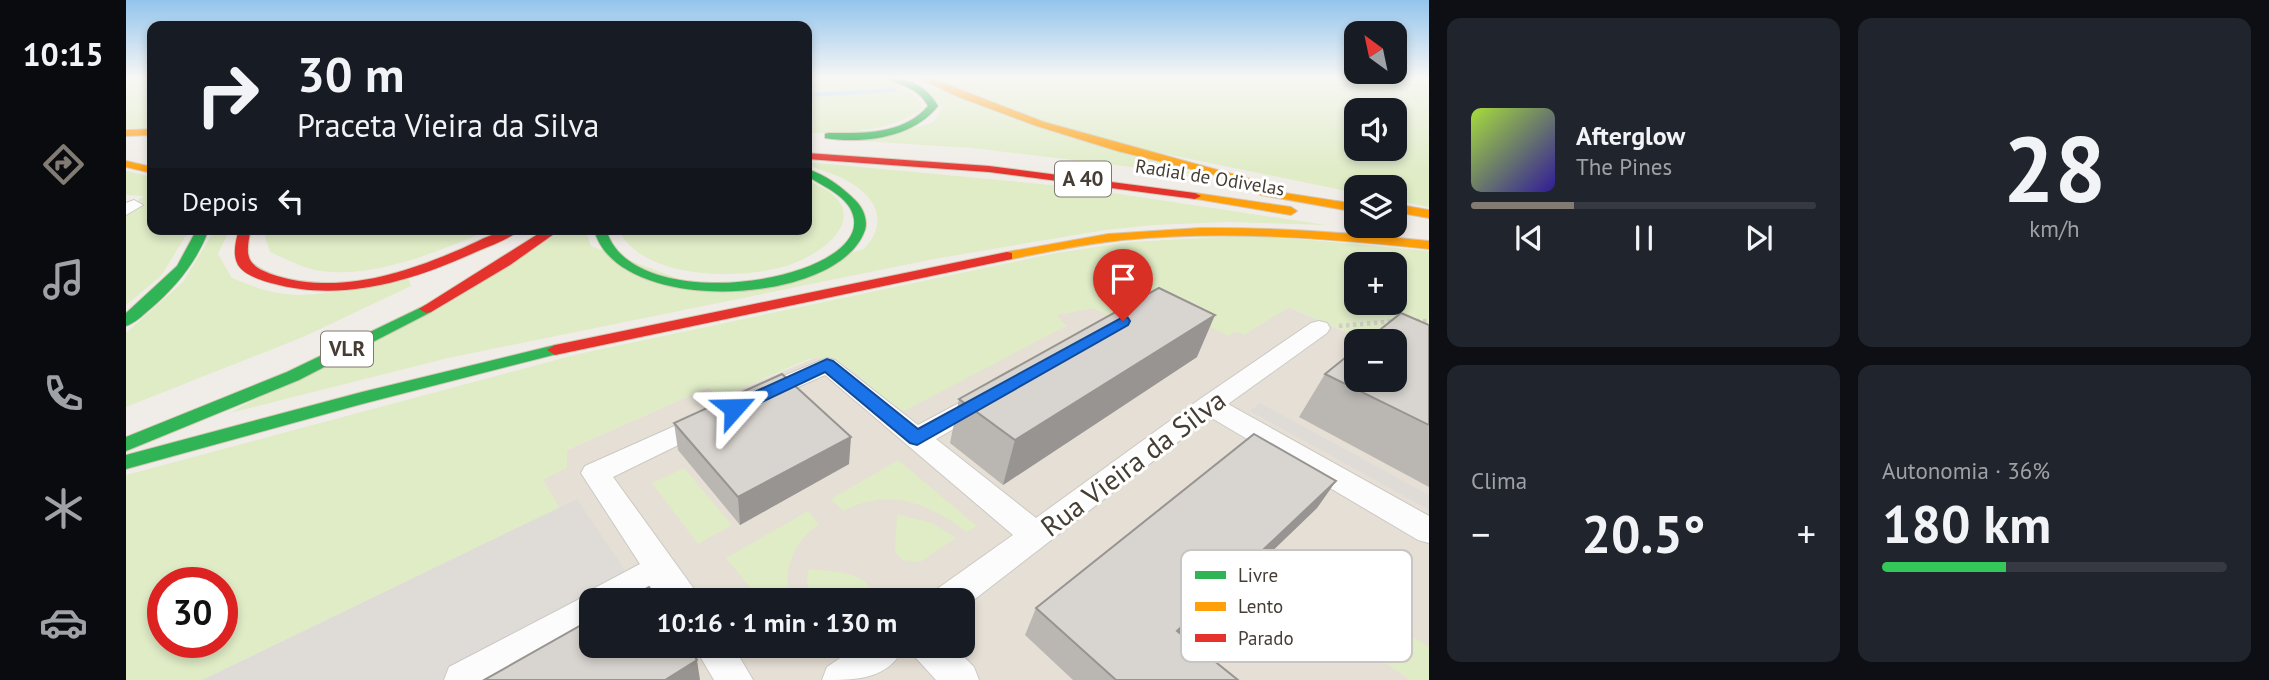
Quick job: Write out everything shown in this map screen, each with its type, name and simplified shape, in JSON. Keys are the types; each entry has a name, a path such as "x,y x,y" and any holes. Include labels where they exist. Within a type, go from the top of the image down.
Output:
{"main road":[{"path":"812,140 886,132 911,125 927,116 931,110"},
{"path":"999,110 1115,148 1234,177 1344,199"},
{"path":"126,133 147,132"},
{"path":"126,139 147,139"},
{"name":"Radial de Odivelas","path":"812,140 1053,164 1215,185 1344,206"},
{"name":"Radial de Odivelas","path":"812,156 922,163 1052,176 1344,220"},
{"path":"126,164 147,169"},
{"path":"601,235 606,248 617,259 633,269 668,282 722,287 784,279 810,271 844,253 859,234 861,212 851,196 834,183 812,174"},
{"path":"1407,210 1429,214"},
{"path":"1407,217 1429,221"},
{"path":"126,462 491,364 1079,243 1155,233 1245,230 1336,234 1429,245"},
{"path":"1407,231 1429,235"},
{"path":"126,321 185,265 201,235"},
{"path":"243,235 238,249 241,260 250,270 290,284 319,286 348,285 419,270 463,254 502,235"},
{"name":"VLR","path":"126,427 240,383 326,345 445,284 524,235"},
{"name":"VLR","path":"126,444 275,382 379,334 461,289 546,235"}],"street":[{"name":"Rua Vieira da Silva","path":"965,588 1209,405 1320,328"},
{"path":"674,588 595,473 827,365 1036,536"},
{"path":"917,438 1002,390"},
{"path":"1209,405 1429,531"},
{"path":"627,588 661,569"},
{"path":"462,680 579,615"},
{"path":"720,658 735,680"},
{"path":"840,680 870,658"},
{"path":"940,658 961,680"}],"path":[{"path":"1320,328 1372,321 1429,321"}],"shaded area":[{"path":"1289,307 1344,331 1344,392 1407,392 1407,376 1429,369 1429,680 202,680 559,509 543,480 567,450 709,387 719,398 817,357 849,366 890,405 1066,326 1056,315 1093,308 1109,315 1157,309 1244,334"},
{"path":"1260,403 1429,495 1429,510 1250,411"},
{"path":"577,499 637,588 579,588 579,613 510,680 202,680"}],"green space":[{"path":"126,110 147,110 147,128 126,128"},
{"path":"812,110 920,110 897,122 868,130 812,133"},
{"path":"942,110 1000,110 1199,175 971,148 863,141 932,123"},
{"path":"1015,110 1344,110 1344,161 1407,161 1407,110 1429,110 1429,207 1407,202 1407,175 1344,175 1344,191 1117,144 1067,130"},
{"path":"812,162 1073,187 1326,225 1227,222 1154,225 1105,230 934,259 448,358 230,413 556,235 587,235 591,246 717,293 864,249 873,237 877,225 874,205 858,188 813,166"},
{"path":"126,171 147,176 147,235 186,235 161,276 126,305 126,209 144,196 126,195"},
{"path":"812,183 828,191 840,203 844,215 841,227 819,250 804,259 766,271 719,274 693,272 669,267 630,246 622,235 812,235"},
{"path":"211,235 227,235 218,254 232,278 266,290 294,295 310,294 408,277 411,286 303,337 126,407 126,333 183,282"},
{"path":"477,235 386,267 341,272 314,270 270,252 265,237"},
{"path":"1257,235 1429,251 1429,369 1407,351 1407,329 1344,331 1289,307 1244,335 1236,331 1229,336 1200,322 1157,309 1108,315 1093,308 1057,315 1066,326 904,411 881,396 849,368 824,359 809,359 719,398 709,387 567,450 567,468 543,480 560,508 202,680 126,680 126,475 578,354 1056,253 1131,242"},
{"path":"898,460 977,526 966,532 937,513 907,502 876,500 843,511 831,499"},
{"path":"684,468 732,525 698,544 652,483"},
{"path":"808,511 819,524 803,539 792,557 788,588 750,588 726,558"},
{"path":"897,514 932,523 956,538 920,562 902,560 895,552"},
{"path":"811,569 848,574 865,582 870,588 808,588 808,571"},
{"path":"1412,636 1429,647 1429,680 1410,680 1384,662 1412,662"}],"building":[{"path":"1159,288 1215,315 1015,440 959,399"},
{"path":"1398,315 1406,315 1429,325 1429,425 1362,392 1407,392 1407,329 1381,329"},
{"path":"1344,359 1344,383 1325,374"},
{"path":"782,374 851,437 738,497 674,423"},
{"path":"1254,434 1336,481 1263,550 1181,550 1181,627 1177,631 1181,634 1181,662 1216,662 1238,680 1116,680 1036,608"},
{"path":"579,626 579,658 697,660 665,680 484,680"}],"traffic: fast":[{"path":"828,136 871,135 900,130 913,124 930,110"},
{"path":"601,235 616,258 661,280 691,286 721,287 767,283 795,276 820,267 841,255 855,240 860,224 855,207 838,190 812,175"},
{"path":"126,321 172,281 190,257 201,235"},
{"path":"126,444 293,376 426,309"},
{"path":"126,462 362,398 555,350"}],"traffic: slow":[{"path":"998,110 1081,137 1244,179"},
{"path":"126,133 147,132"},
{"path":"126,164 147,169"},
{"path":"1265,193 1344,206"},
{"path":"1195,196 1291,211"},
{"path":"1407,210 1429,214"},
{"path":"1007,256 1065,244 1161,233 1238,231 1314,234 1429,245"}],"traffic: jam":[{"path":"812,156 989,169 1195,196"},
{"path":"243,235 239,252 250,269 299,286 330,288 395,278 459,255 502,235"},
{"path":"426,309 546,235"},
{"path":"555,350 1007,256"}],"route":[{"path":"734,408 827,365 917,438 1123,321"}]}
